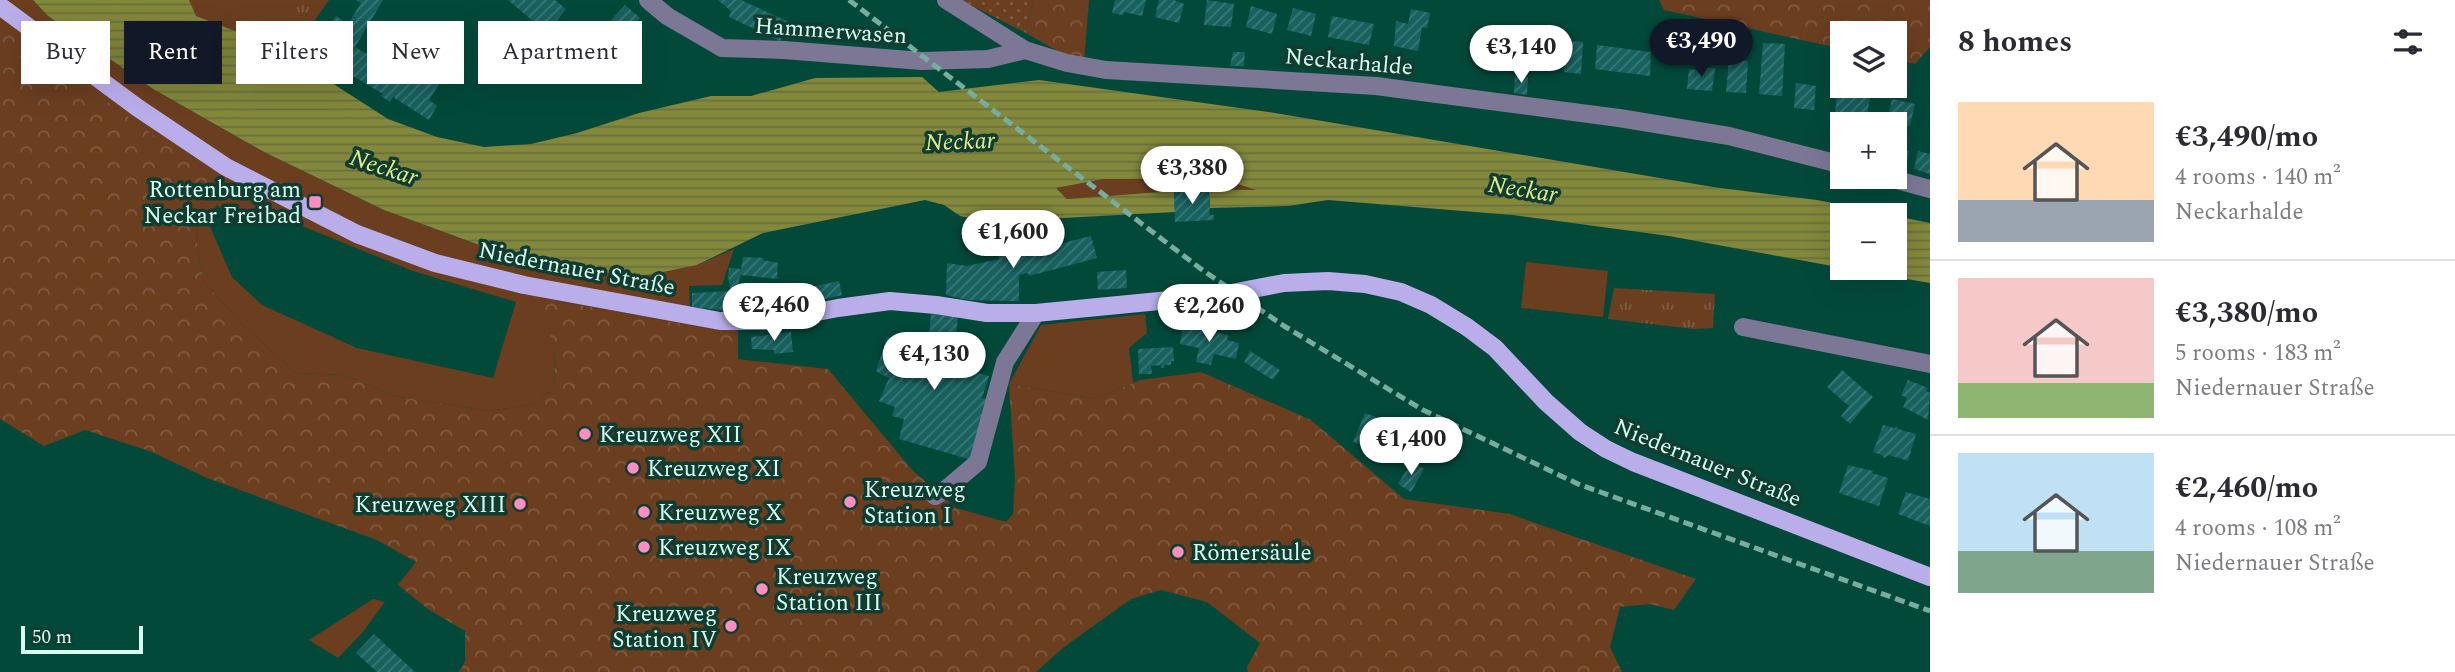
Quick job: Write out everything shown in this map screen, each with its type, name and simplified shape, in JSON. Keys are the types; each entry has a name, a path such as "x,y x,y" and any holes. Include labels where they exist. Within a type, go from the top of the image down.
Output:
{"main road":[{"name":"Niedernauer Straße","path":"0,6 138,108 226,167 358,234 435,263 524,285 720,321 771,321 838,307 890,301 936,304 987,313 1036,313 1221,295 1284,283 1328,281 1365,284 1401,292 1431,304 1485,341 1546,402 1580,432 1606,449 1633,462 1930,577"}],"street":[{"name":"Hammerwasen","path":"648,0 667,16 722,48 922,61 988,59 1025,50"},
{"name":"Neckarhalde","path":"946,0 1025,50 1067,63 1107,70 1376,86 1619,118 1729,136 1830,162"},
{"path":"1907,183 1930,189"},
{"path":"935,496 946,490 978,462 1005,362 1036,313"},
{"path":"1743,327 1930,364"}],"green space":[{"path":"0,0 33,0 55,21 21,21 21,32 0,14"},
{"path":"189,0 329,0 314,21 236,21 236,32 222,26 222,21 208,21 195,16"},
{"path":"266,0 317,0 310,14 283,16"},
{"path":"961,0 1033,0 1026,33"},
{"path":"1033,0 1089,0 1084,62 1026,33"},
{"path":"1659,0 1930,0 1930,47 1915,64 1907,62 1907,21 1830,21 1829,46 1664,10"},
{"path":"0,14 21,31 21,84 85,84 211,177 198,214 197,245 204,282 244,326 296,373 345,375 394,396 489,411 535,404 554,388 555,348 540,306 555,301 738,334 738,359 828,369 912,470 956,508 1006,522 1013,514 1015,479 1009,384 1095,399 1140,380 1201,372 1311,420 1404,499 1510,514 1696,579 1674,610 1650,604 1620,607 1610,647 1622,672 1248,672 1247,667 1260,643 1207,602 1161,590 1131,599 1064,647 1036,672 459,672 465,662 465,631 428,609 398,585 416,562 377,540 207,478 152,452 85,430 44,446 0,419"},
{"path":"110,59 124,69 124,84 146,84 264,152 384,210 489,249 574,268 697,265 734,249 722,285 689,286 690,310 737,318 738,334 555,301 541,307 555,348 554,388 535,404 489,411 394,396 345,375 296,373 244,326 204,282 197,245 198,214 210,177 84,84 110,84","holes":["217,205 243,226 255,207 413,271 516,302 493,378 357,348 262,305 232,277 207,220"]},
{"path":"1104,179 1222,179 1260,190 1209,189 1067,199 1056,188"},
{"path":"1526,262 1608,271 1603,317 1521,308"},
{"path":"1614,288 1715,294 1713,328 1694,329 1608,319"},
{"path":"1145,314 1147,333 1129,348 1133,383 1095,399 1009,384 1041,325"},
{"path":"373,599 385,602 362,633 338,658 309,640"}],"water":[{"path":"33,0 189,0 196,16 209,21 124,21 124,69 110,59 110,21 55,21"},
{"name":"Neckar","path":"222,26 236,31 236,84 334,84 388,119 437,137 484,147 531,144 577,133 639,113 711,96 751,96 815,78 922,77 939,92 1039,80 1275,113 1713,187 1832,203 1830,266 1669,236 1512,215 1328,200 1288,206 1210,208 1209,189 1256,190 1222,179 1104,179 1056,188 1067,199 1174,191 1175,212 987,222 960,216 944,205 925,200 763,233 697,265 638,277 574,268 490,249 384,210 264,152 146,84 222,84"},
{"path":"1907,218 1930,223 1930,283 1907,279"}],"building":[{"path":"356,0 383,0 370,21 367,21 367,27 355,47 367,54 367,84 439,84 429,100 437,106 429,120 393,97 390,102 381,96 383,94 353,76 353,21 350,21 361,3"},
{"path":"508,0 555,0 566,9 556,21 533,21"},
{"path":"718,0 741,0 789,22 780,41 729,17 731,11"},
{"path":"1115,0 1146,0 1142,16 1124,12 1123,15 1112,13"},
{"path":"1159,0 1174,0 1184,4 1179,23 1155,17"},
{"path":"1207,0 1234,4 1231,27 1204,25"},
{"path":"625,5 640,18 637,21 611,21"},
{"path":"1251,6 1277,14 1272,34 1246,27"},
{"path":"1293,8 1316,14 1311,36 1287,30"},
{"path":"1411,9 1430,13 1427,28 1422,27 1418,51 1394,46 1396,21 1408,24"},
{"path":"1332,16 1374,24 1369,45 1328,37"},
{"path":"1486,30 1520,35 1515,62 1480,61"},
{"path":"1535,34 1555,36 1552,68 1532,66"},
{"path":"1567,41 1583,42 1581,74 1564,72"},
{"path":"1763,43 1785,44 1782,96 1759,94"},
{"path":"1597,45 1651,52 1650,76 1595,69"},
{"path":"1233,52 1245,52 1244,66 1230,66"},
{"path":"1729,59 1748,61 1746,93 1726,92"},
{"path":"1705,67 1715,68 1712,91 1687,89 1689,69 1705,71"},
{"path":"1515,76 1528,77 1527,95 1514,93"},
{"path":"1796,83 1816,86 1814,110 1794,108"},
{"path":"1837,98 1870,98 1868,112 1835,112"},
{"path":"1892,99 1915,104 1910,126 1907,126 1907,112 1889,112"},
{"path":"1918,151 1930,154 1930,174 1914,169"},
{"path":"1209,189 1210,215 1214,215 1214,220 1175,222 1174,191"},
{"path":"1091,236 1097,258 1029,276 1028,273 1019,275 1019,301 968,300 946,295 947,263 967,266 999,259 1001,248 1012,245 1020,254"},
{"path":"743,257 764,258 763,260 778,263 777,279 741,275 740,291 776,290 776,301 786,301 784,293 839,281 842,295 777,308 777,314 722,315 722,310 692,307 692,293 731,291 729,268 741,269"},
{"path":"1126,270 1127,288 1098,290 1097,272"},
{"path":"931,314 958,317 955,345 935,343 930,359 989,376 982,398 991,400 972,460 899,439 904,419 892,416 895,407 879,401 889,378 876,371 887,337 904,340 904,335 929,336"},
{"path":"1183,326 1228,335 1227,340 1239,343 1236,359 1214,354 1211,365 1196,362 1199,348 1180,344"},
{"path":"791,332 793,352 774,354 774,350 752,349 751,337"},
{"path":"1173,347 1174,361 1171,361 1171,365 1164,365 1164,368 1161,368 1161,365 1151,366 1152,374 1139,374 1138,349"},
{"path":"1250,351 1280,370 1273,380 1244,362"},
{"path":"1842,370 1873,397 1850,424 1841,416 1849,406 1827,387"},
{"path":"1908,380 1928,388 1928,420 1903,407 1907,398 1901,395"},
{"path":"1365,413 1376,417 1371,431 1403,438 1395,462 1377,453 1378,450 1353,442"},
{"path":"1883,425 1894,428 1897,426 1898,429 1916,434 1908,461 1889,455 1884,458 1873,452"},
{"path":"1412,461 1424,469 1411,492 1398,484"},
{"path":"1848,465 1888,478 1879,506 1839,493"},
{"path":"1906,492 1930,499 1930,526 1898,514"},
{"path":"374,634 415,672 377,672 356,653"}],"railway":[{"path":"849,0 1201,269 1284,326 1423,410 1578,484 1930,611"}],"place":[{"name":"Rottenburg am Neckar Freibad","path":"315,202"},
{"name":"Kreuzweg XII","path":"585,434"},
{"name":"Kreuzweg XI","path":"633,468"},
{"name":"Kreuzweg Station I","path":"850,502"},
{"name":"Kreuzweg XIII","path":"520,504"},
{"name":"Kreuzweg X","path":"644,512"},
{"name":"Kreuzweg IX","path":"644,547"},
{"name":"Römersäule","path":"1178,552"},
{"name":"Kreuzweg Station III","path":"762,589"},
{"name":"Kreuzweg Station IV","path":"731,626"}]}
